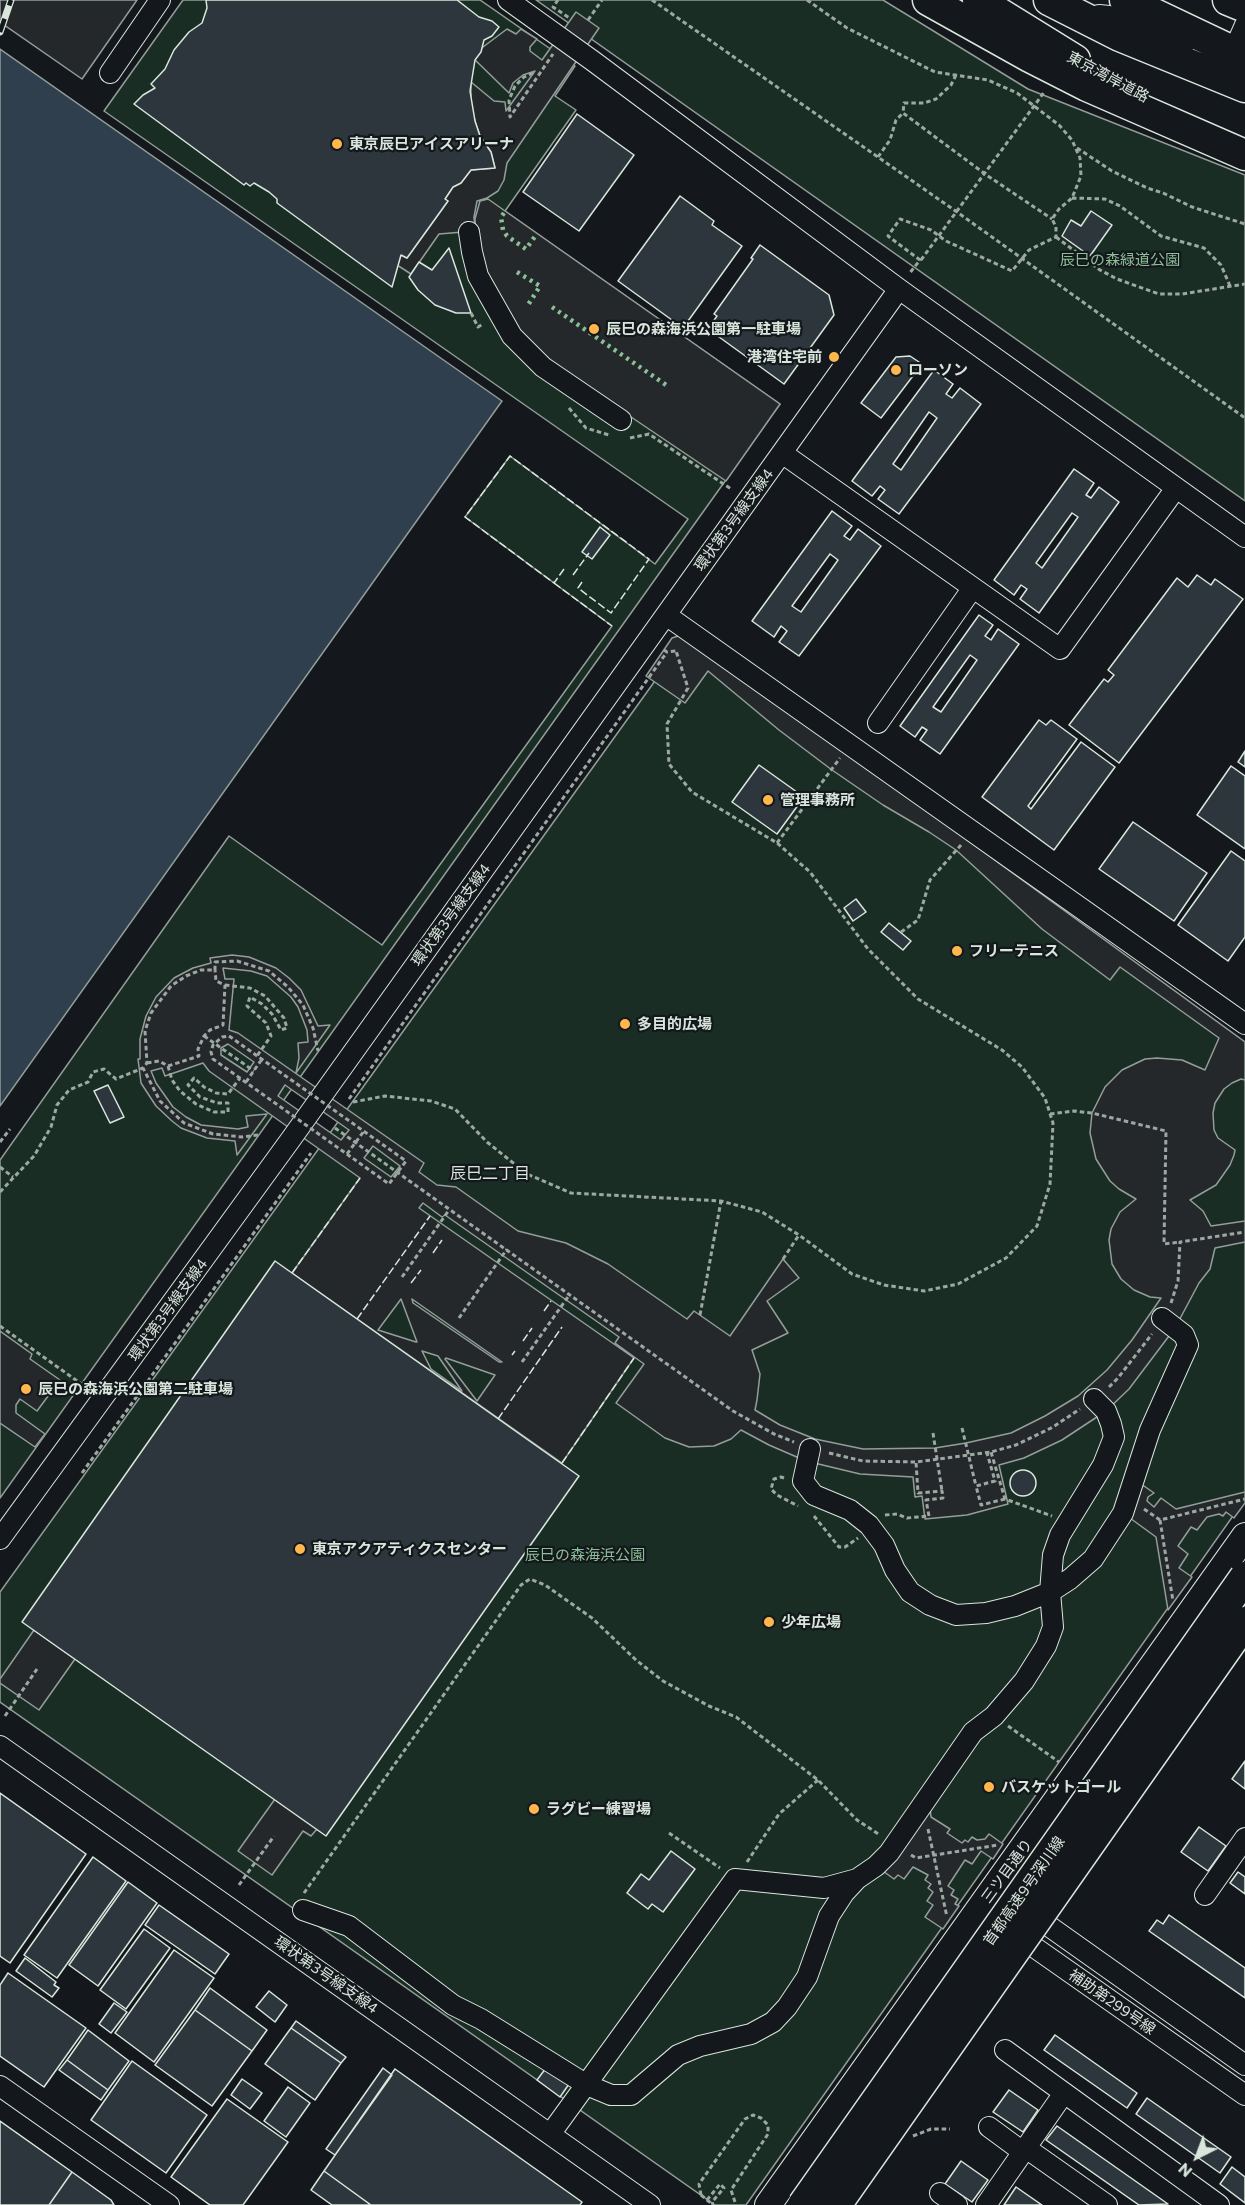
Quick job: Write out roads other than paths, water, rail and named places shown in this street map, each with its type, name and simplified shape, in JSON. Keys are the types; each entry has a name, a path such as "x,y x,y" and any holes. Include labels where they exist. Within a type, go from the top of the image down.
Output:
{"highway":[{"path":"928,0 1020,52 1087,86 1245,154"},
{"name":"東京湾岸道路","path":"978,0 1124,87 1245,141"},
{"path":"1125,0 1245,59"},
{"path":"1228,0 1245,6"},
{"path":"1059,5 1120,36 1245,87"},
{"name":"首都高速9号深川線","path":"803,2205 1245,1577"},
{"name":"首都高速9号深川線","path":"836,2205 1245,1622"}],"main road":[{"name":"三ツ目通り","path":"768,2205 1245,1536"},
{"path":"811,2205 1245,1587"},
{"path":"844,2205 1245,1641"}],"street":[{"path":"110,73 160,0"},
{"path":"508,0 904,282 1176,488 1245,537"},
{"path":"1236,0 1245,6"},
{"path":"1059,5 1109,16 1245,66"},
{"path":"1245,25 1238,41 1245,59"},
{"path":"469,232 478,276 512,336 543,367 621,420"},
{"name":"環状第3号線支線4","path":"0,1539 168,1310 904,282"},
{"path":"782,453 1060,649 1176,488"},
{"path":"878,723 972,589"},
{"path":"666,615 1245,1024"},
{"path":"810,1449 803,1481 814,1495 850,1510 869,1525 884,1545 895,1570 910,1592 930,1605 956,1615 986,1613 1015,1606 1050,1592 1071,1579 1093,1559 1123,1513 1150,1430 1188,1345 1184,1335 1162,1318"},
{"path":"303,1910 349,1926 453,2005 481,2019 587,2085 611,2096 631,2095 678,2055 700,2046 751,2034 773,2022 787,2007 807,1977 830,1916 844,1893 856,1879 876,1866 895,1844 973,1731 994,1716 1024,1681 1046,1646 1053,1627 1050,1592 1053,1555 1067,1522 1103,1465 1114,1437 1106,1411 1094,1399"},
{"name":"環状第3号線支線4","path":"0,1746 650,2205"},
{"path":"1204,1895 1245,1838"},
{"path":"551,2133 735,1879 824,1888 856,1879"},
{"name":"補助第299号線","path":"988,1898 1021,1907 1245,2065"},
{"name":"補助第299号線","path":"988,1898 1006,1928 1245,2095"},
{"path":"1005,2050 1219,2205"},
{"path":"0,2086 169,2205"},
{"path":"986,2205 1064,2093"},
{"path":"989,2127 1107,2205"},
{"path":"940,2193 957,2205"}],"water":[{"path":"0,49 502,401 0,1106"}],"railway":[{"path":"0,32 11,0"}],"place":[{"name":"東京辰巳アイスアリーナ","path":"337,144"},
{"name":"辰巳の森海浜公園第一駐車場","path":"594,329"},
{"name":"港湾住宅前","path":"834,357"},
{"name":"ローソン","path":"896,370"},
{"name":"管理事務所","path":"768,800"},
{"name":"フリーテニス","path":"957,951"},
{"name":"多目的広場","path":"625,1024"},
{"name":"辰巳の森海浜公園第二駐車場","path":"26,1389"},
{"name":"東京アクアティクスセンター","path":"300,1549"},
{"name":"少年広場","path":"769,1622"},
{"name":"バスケットゴール","path":"989,1787"},
{"name":"ラグビー練習場","path":"534,1809"}],"district":[{"name":"辰巳二丁目","path":"490,1174"}],"park label":[{"name":"辰巳の森緑道公園","path":"1120,260"},
{"name":"辰巳の森海浜公園","path":"585,1555"}]}
